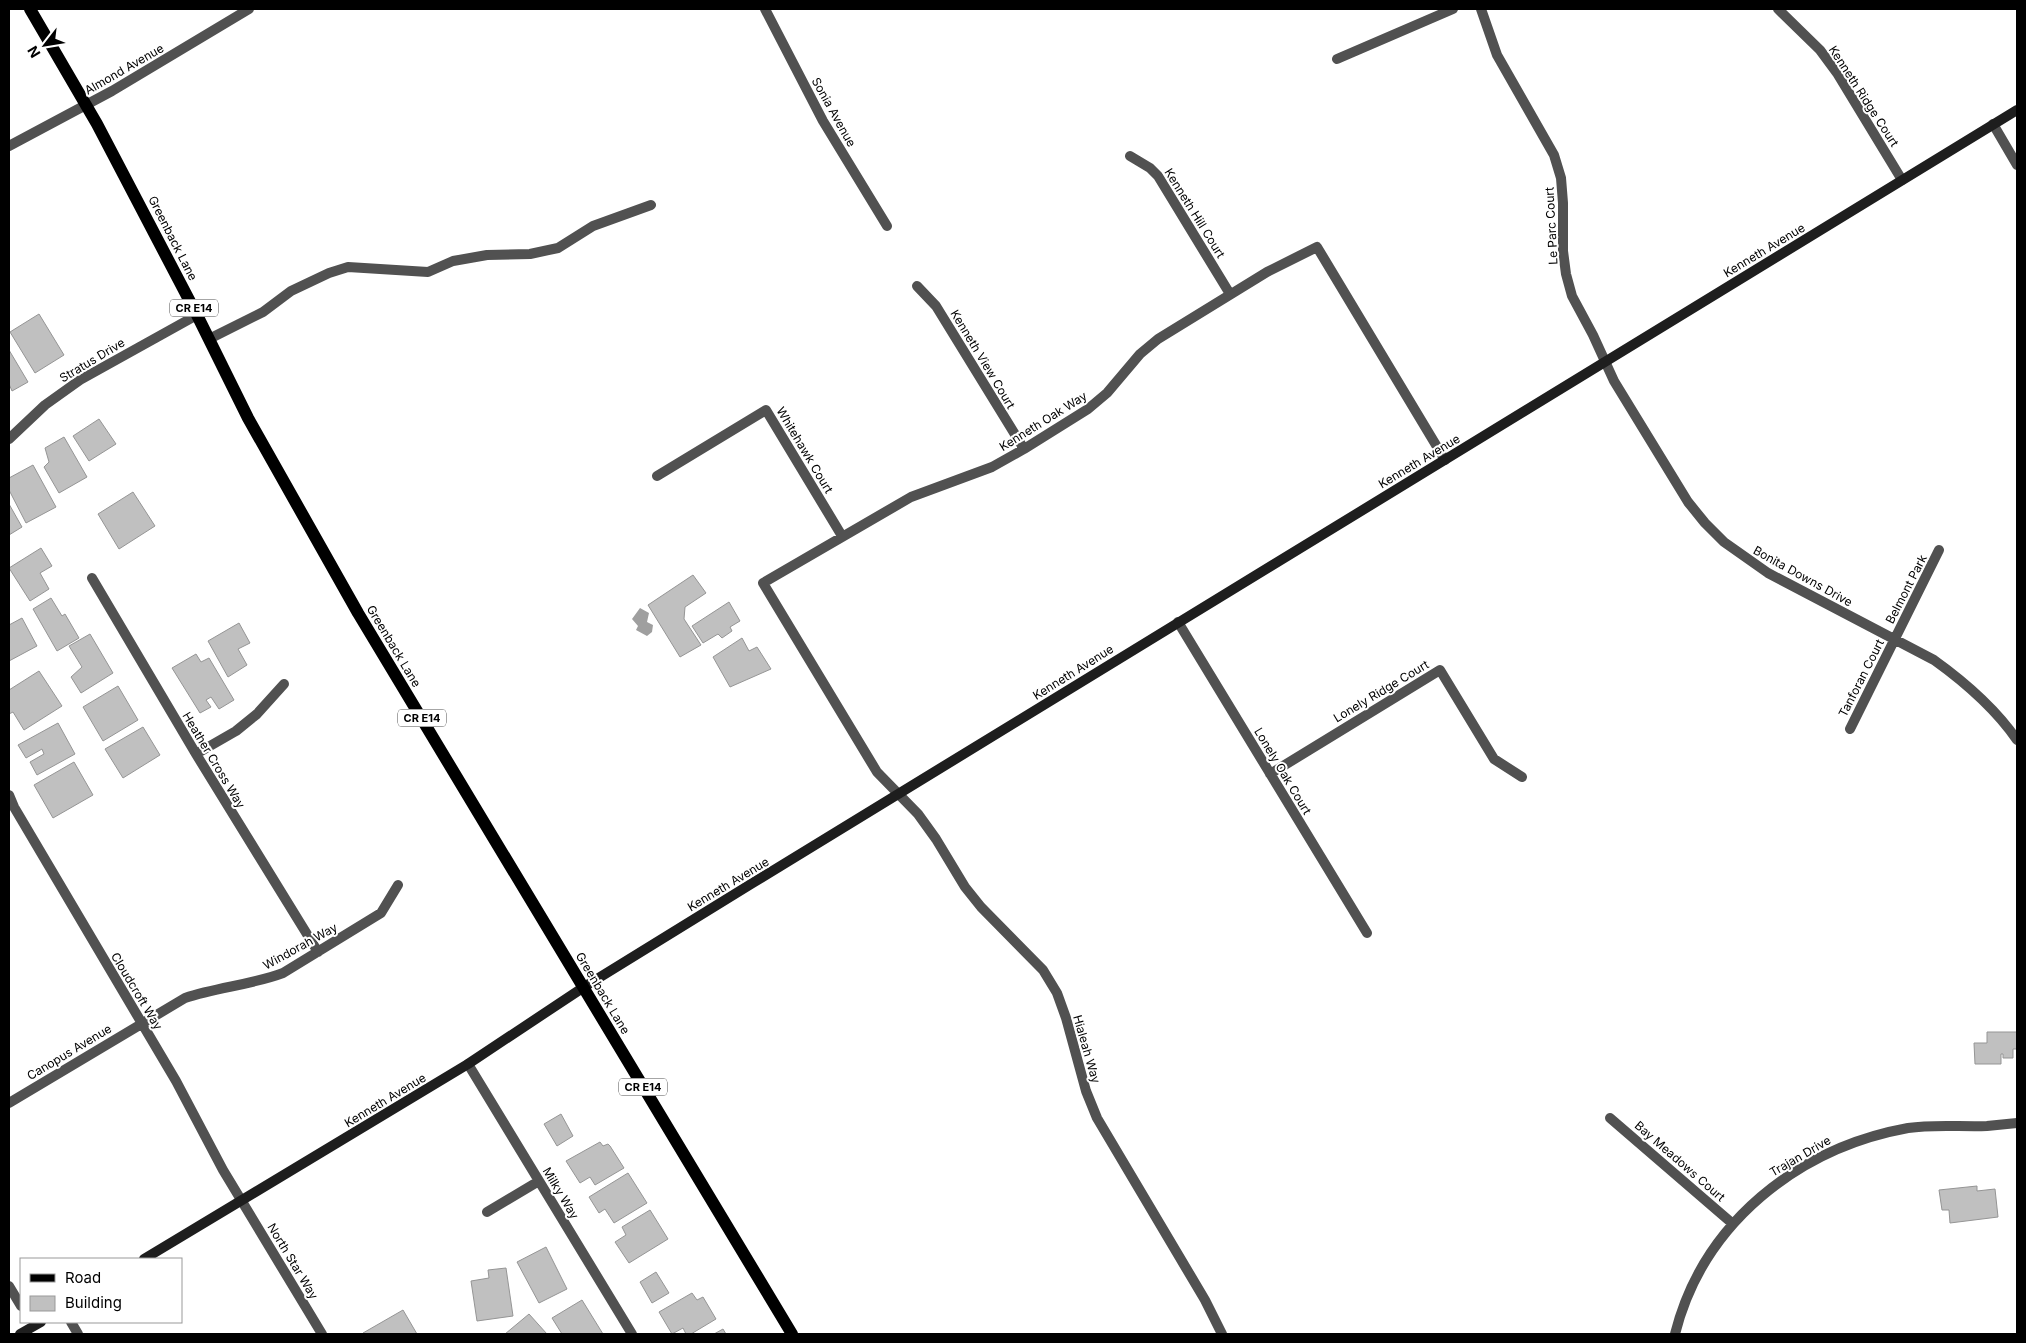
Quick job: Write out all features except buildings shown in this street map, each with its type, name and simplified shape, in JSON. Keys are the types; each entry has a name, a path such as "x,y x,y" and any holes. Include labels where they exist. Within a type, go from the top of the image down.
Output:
{"main road":[{"name":"Greenback Lane","path":"30,9 87,105 197,315 248,418 358,613 792,1334"},
{"name":"Kenneth Avenue","path":"146,1258 468,1064 584,987 2017,110"},
{"path":"20,1334 36,1323"}],"street":[{"name":"Almond Avenue","path":"9,146 87,105 249,9"},
{"name":"Sonia Avenue","path":"765,9 823,121 887,226"},
{"path":"1337,59 1453,9"},
{"name":"Le Parc Court","path":"1482,9 1497,55 1554,155 1561,178 1564,203 1563,251 1566,274 1572,296 1606,362"},
{"name":"Kenneth Ridge Court","path":"1778,9 1820,50 1837,73 1902,180"},
{"path":"1993,124 2017,165"},
{"name":"Kenneth Hill Court","path":"1130,156 1150,168 1158,176 1230,294"},
{"path":"209,339 263,312 291,291 329,273 348,267 428,272 454,261 487,255 538,252 558,248 593,226 651,205"},
{"name":"Kenneth Oak Way","path":"898,794 877,772 763,583 911,497 992,467 1024,449 1088,409 1108,393 1140,354 1158,339 1230,294 1317,246 1445,460"},
{"name":"Kenneth View Court","path":"917,286 936,306 1024,449"},
{"name":"Stratus Drive","path":"9,439 46,406 80,380 197,315"},
{"name":"Bonita Downs Drive","path":"1606,362 1614,381 1681,491 1705,523 1724,542 1768,573 1934,660 1959,677 1991,707 2017,740"},
{"name":"Whitehawk Court","path":"656,476 766,410 842,536"},
{"name":"Belmont Park","path":"1895,639 1939,550"},
{"name":"Heather Cross Way","path":"92,578 196,754 318,952"},
{"name":"Lonely Oak Court","path":"1178,622 1367,933"},
{"name":"Tanforan Court","path":"1850,729 1895,639"},
{"name":"Lonely Ridge Court","path":"1270,774 1440,670 1494,759 1522,778"},
{"path":"196,754 243,726 257,714 284,684"},
{"name":"Hialeah Way","path":"898,794 918,814 936,839 965,887 981,907 1034,960 1057,993 1066,1018 1086,1091 1097,1118 1200,1292 1222,1334"},
{"name":"Cloudcroft Way","path":"9,795 19,816 176,1081 223,1170 243,1200"},
{"name":"Windorah Way","path":"142,1023 186,998 209,990 266,980 283,973 381,913 398,885"},
{"name":"Canopus Avenue","path":"9,1103 142,1023"},
{"name":"Milky Way","path":"468,1064 632,1334"},
{"name":"Bay Meadows Court","path":"1610,1118 1733,1224"},
{"name":"Trajan Drive","path":"1675,1334 1688,1296 1700,1270 1715,1246 1733,1224 1768,1190 1791,1173 1821,1156 1880,1134 1910,1128 1941,1125 1987,1126 2017,1123"},
{"path":"488,1212 539,1181"},
{"name":"North Star Way","path":"243,1200 322,1334"},
{"path":"9,1286 20,1304"},
{"path":"72,1323 78,1334"}],"shaded area":[{"path":"640,608 649,613 647,622 653,625 652,632 647,636 636,630 638,626 632,619"}]}
